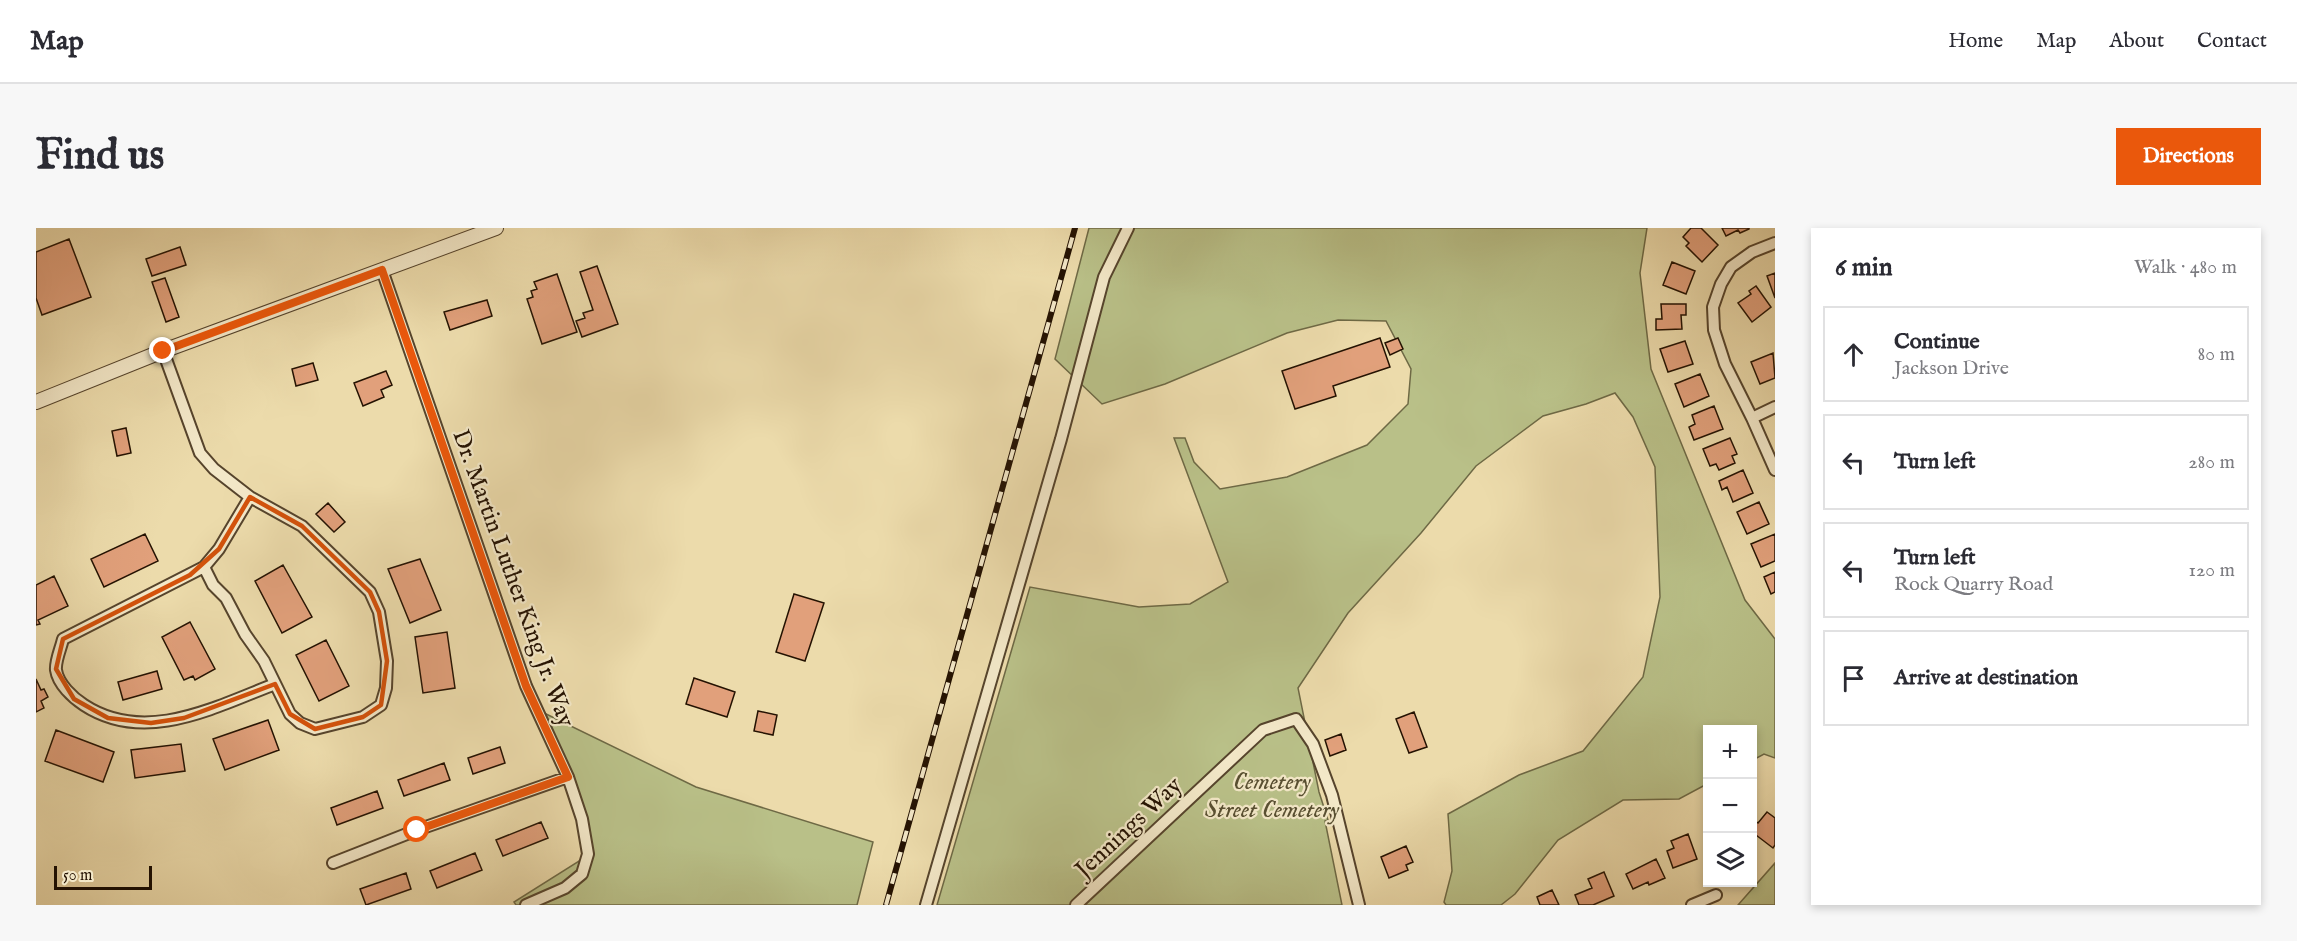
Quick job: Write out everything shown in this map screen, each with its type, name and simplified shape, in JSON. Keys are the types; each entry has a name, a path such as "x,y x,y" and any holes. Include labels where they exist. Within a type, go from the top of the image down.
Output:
{"street":[{"path":"36,402 163,351 496,228"},
{"path":"926,905 1060,439 1104,277 1128,228"},
{"path":"1775,243 1752,252 1731,267 1721,284 1713,307 1714,330 1725,364 1775,470"},
{"name":"Dr. Martin Luther King Jr. Way","path":"382,270 526,686 568,777 582,819 588,854 582,874 565,888 526,905"},
{"path":"163,351 200,453 214,468 250,497 302,526 370,592 379,612 387,662 386,688 381,705 363,717 315,729 300,723 290,714 264,661 225,598 213,585 204,567"},
{"path":"1752,418 1775,407"},
{"path":"250,497 219,549 204,567 63,639 56,669 62,683 74,699 108,718 125,723 151,723 184,718 275,684"},
{"name":"Jennings Way","path":"1076,905 1263,730 1296,719 1313,744 1332,795 1359,905"},
{"path":"333,863 417,830 568,777"},
{"path":"1692,905 1716,895"}],"highlighted area":[{"path":"250,497 302,526 370,592 379,612 387,661 381,705 363,717 315,729 290,714 275,684 184,718 151,723 108,718 74,699 56,669 63,639 190,575 219,549"}],"green space":[{"name":"Cemetery Street Cemetery","path":"1089,228 1647,228 1640,273 1651,369 1745,600 1775,639 1775,758 1764,754 1757,758 1757,725 1703,725 1703,786 1679,799 1623,800 1558,840 1515,894 1501,905 1446,905 1444,902 1452,871 1448,814 1519,775 1583,751 1643,677 1660,597 1655,467 1633,417 1615,393 1543,416 1476,466 1421,533 1348,613 1298,688 1319,792 1328,820 1325,821 1342,905 937,905 1030,587 1139,607 1190,604 1228,582 1174,438 1185,438 1194,462 1220,489 1287,477 1367,445 1408,404 1411,369 1386,321 1338,320 1287,333 1165,384 1102,404 1055,359"},
{"path":"542,712 696,787 873,842 857,905 516,905 514,902 592,853"},
{"path":"1775,863 1775,905 1738,905 1754,887 1757,887 1757,883"}],"building":[{"path":"1691,228 1701,228 1718,245 1702,262 1686,246 1689,243 1683,237"},
{"path":"1722,228 1749,229 1740,233 1738,230 1726,236"},
{"path":"69,239 91,297 42,315 36,298 36,252"},
{"path":"180,247 186,265 152,276 146,259"},
{"path":"1672,262 1695,271 1686,294 1663,285"},
{"path":"597,266 618,324 582,337 576,321 585,318 583,313 593,310 580,272"},
{"path":"1775,273 1775,298 1767,276"},
{"path":"557,274 577,332 542,344 527,299 533,297 531,291 537,289 534,282"},
{"path":"165,278 179,317 166,322 152,282"},
{"path":"1756,286 1771,307 1752,322 1738,303 1751,294 1749,291"},
{"path":"487,300 492,316 450,330 444,312"},
{"path":"1661,304 1686,304 1686,315 1681,315 1682,329 1656,330 1656,319 1662,319"},
{"path":"1380,338 1390,367 1333,386 1336,396 1295,409 1282,371"},
{"path":"1398,338 1403,349 1390,355 1385,343"},
{"path":"1685,341 1693,364 1668,372 1660,349"},
{"path":"1773,353 1775,378 1760,384 1751,362"},
{"path":"313,363 318,380 296,386 292,369"},
{"path":"386,371 392,385 381,390 384,397 363,406 354,383"},
{"path":"1700,374 1709,396 1684,407 1675,384"},
{"path":"1714,406 1723,429 1694,440 1689,427 1695,424 1692,415"},
{"path":"126,428 131,453 117,456 112,431"},
{"path":"1730,438 1737,454 1732,456 1735,463 1719,470 1716,464 1710,466 1703,449"},
{"path":"1743,470 1753,493 1733,502 1727,487 1722,490 1719,481"},
{"path":"1759,502 1769,524 1747,534 1737,512"},
{"path":"328,503 345,522 334,532 316,514"},
{"path":"145,534 158,561 104,587 91,559"},
{"path":"1775,534 1775,561 1761,567 1751,544"},
{"path":"420,559 441,610 410,623 388,569"},
{"path":"283,565 312,617 282,633 255,581"},
{"path":"1775,572 1775,592 1771,594 1764,577"},
{"path":"54,576 68,606 38,620 40,624 36,625 36,585"},
{"path":"794,594 824,603 805,661 776,652"},
{"path":"190,622 215,669 195,680 193,676 184,680 162,637"},
{"path":"447,632 455,688 423,693 415,637"},
{"path":"326,640 349,686 319,701 296,655"},
{"path":"157,671 162,689 123,700 118,682"},
{"path":"694,678 735,692 727,717 686,704"},
{"path":"36,679 41,690 44,689 48,697 41,701 44,708 36,712"},
{"path":"758,711 777,715 773,735 754,731"},
{"path":"1414,712 1427,747 1409,753 1396,719"},
{"path":"268,720 279,750 225,770 213,739"},
{"path":"56,730 114,752 103,782 45,761"},
{"path":"1341,734 1346,750 1330,756 1325,740"},
{"path":"181,744 185,771 135,778 131,750"},
{"path":"500,747 505,763 473,774 468,758"},
{"path":"444,763 450,780 404,796 398,780"},
{"path":"377,791 383,808 337,825 331,808"},
{"path":"1767,812 1775,818 1773,848 1757,836 1758,823"},
{"path":"541,822 548,838 503,856 496,840"},
{"path":"1688,834 1697,859 1673,868 1667,851 1674,848 1671,841"},
{"path":"1406,846 1413,862 1406,865 1408,870 1389,878 1381,857"},
{"path":"475,853 482,870 437,888 430,871"},
{"path":"1656,859 1665,878 1633,889 1626,874"},
{"path":"1604,872 1614,896 1593,905 1579,905 1575,895 1592,888 1588,879"},
{"path":"406,873 411,889 366,905 360,889"},
{"path":"1552,890 1559,905 1540,905 1537,897"}],"railway":[{"path":"886,905 1075,228"}],"route":[{"path":"163,351 382,270 526,686 568,777 417,830"}]}
